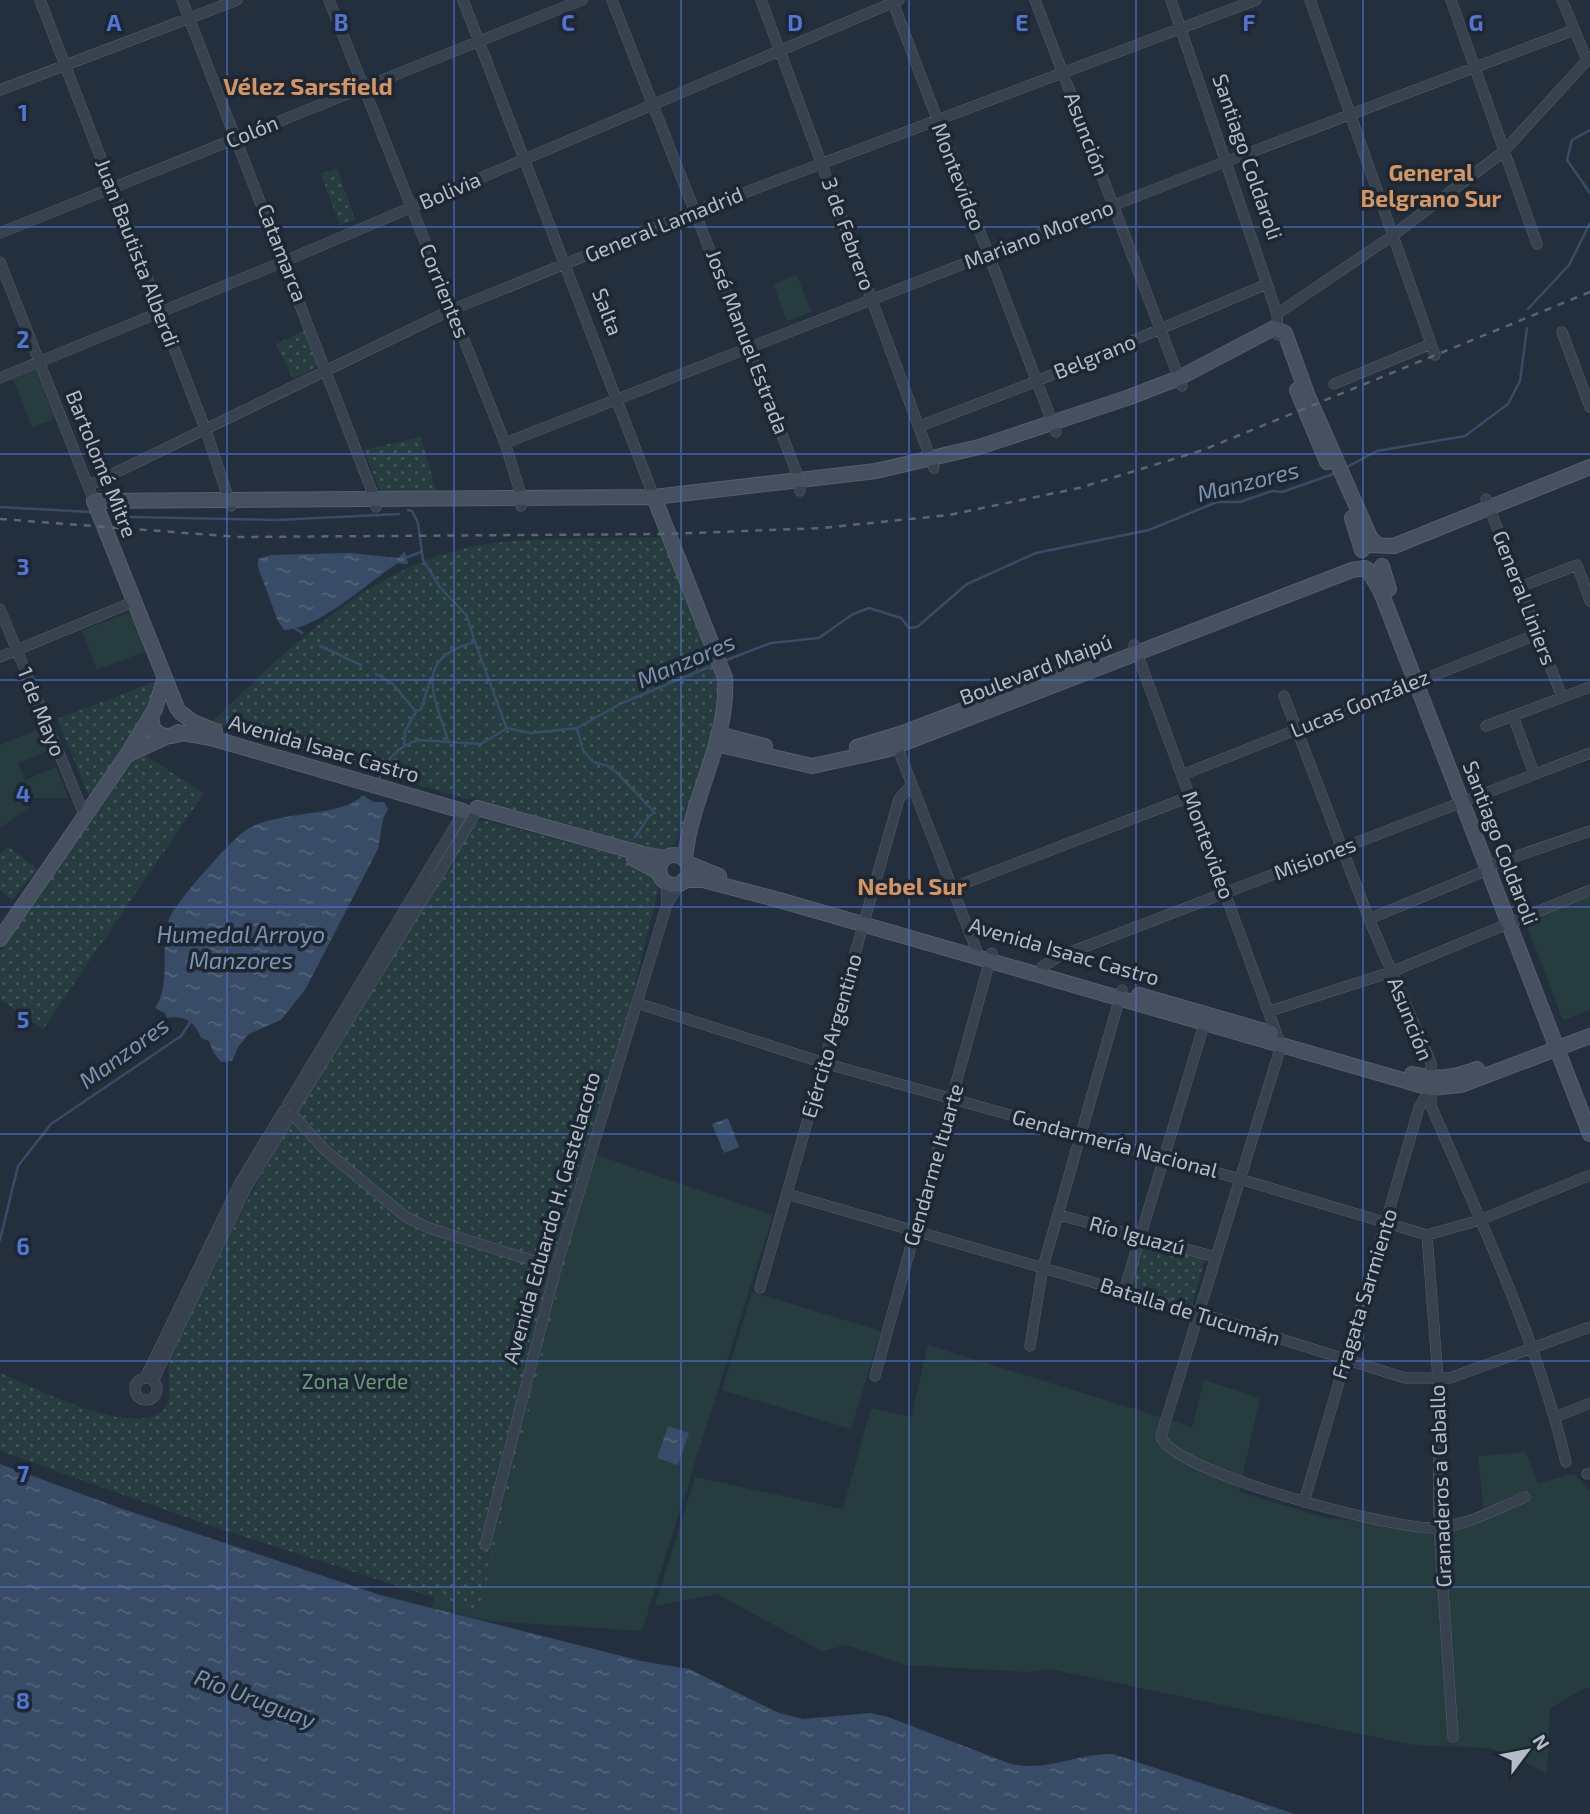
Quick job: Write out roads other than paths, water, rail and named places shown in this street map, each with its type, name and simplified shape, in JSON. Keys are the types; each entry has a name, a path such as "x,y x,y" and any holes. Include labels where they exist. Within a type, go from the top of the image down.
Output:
{"main road":[{"path":"95,505 656,501 800,486 933,464 1055,428 1181,382 1278,326"},
{"name":"Santiago Coldaroli","path":"1278,326 1304,411 1370,537 1372,558 1489,868 1513,922 1559,1043 1590,1134"},
{"name":"Boulevard Maipú","path":"717,739 805,756 895,742 1136,649 1352,570 1372,558 1590,467"},
{"name":"Boulevard Maipú","path":"1489,508 1590,477"},
{"name":"Salta","path":"656,501 725,678 726,696 717,739"},
{"name":"Bartolomé Mitre","path":"95,505 132,602 179,710"},
{"path":"0,939 127,755 153,713 164,680"},
{"path":"127,755 169,736 182,725 179,710 168,704 153,713"},
{"name":"Avenida Isaac Castro","path":"179,710 205,729 469,811 640,860 672,879 703,880 865,921 1430,1083"},
{"path":"153,713 153,728 169,736"},
{"name":"Avenida Isaac Castro","path":"169,736 200,735 335,770"},
{"path":"677,859 717,739"},
{"name":"Avenida Isaac Castro","path":"469,811 642,854 677,859 704,871 865,921"},
{"path":"677,859 688,871 672,879 660,864 677,859"},
{"name":"Avenida Isaac Castro","path":"991,957 1041,967 1122,995"},
{"path":"1559,1043 1590,1028"},
{"path":"1430,1083 1590,1036"},
{"name":"Santiago Coldaroli","path":"1559,1043 1590,1113"}],"street":[{"name":"Juan Bautista Alberdi","path":"40,0 231,502"},
{"name":"Catamarca","path":"182,0 328,372 376,503"},
{"path":"0,90 237,0"},
{"name":"Corrientes","path":"329,0 505,443 522,502"},
{"name":"Salta","path":"463,0 656,501"},
{"name":"Colón","path":"0,233 582,0"},
{"name":"José Manuel Estrada","path":"612,0 749,346 800,486"},
{"name":"3 de Febrero","path":"761,0 933,464"},
{"name":"Asunción","path":"1035,0 1181,382"},
{"name":"Santiago Coldaroli","path":"1171,0 1268,284 1278,326"},
{"name":"General Lamadrid","path":"88,486 328,372 451,310 696,211 1256,0"},
{"path":"1311,0 1349,116 1433,349 1334,384"},
{"path":"1451,0 1537,244"},
{"path":"1278,326 1503,152 1589,58 1562,0"},
{"name":"Bolivia","path":"0,378 411,208 894,1"},
{"name":"Montevideo","path":"894,1 936,120 1055,428"},
{"name":"Mariano Moreno","path":"505,443 1227,161 1574,30"},
{"name":"Bartolomé Mitre","path":"0,262 95,505"},
{"name":"Belgrano","path":"920,426 1037,381 1268,284"},
{"path":"1562,332 1590,407"},
{"name":"General Liniers","path":"1489,508 1562,697"},
{"path":"1520,587 1577,565 1590,601"},
{"path":"0,657 132,602"},
{"name":"1 de Mayo","path":"0,609 84,814"},
{"name":"Lucas González","path":"1182,775 1538,634"},
{"name":"Montevideo","path":"1136,649 1280,1041"},
{"path":"1486,726 1590,687"},
{"name":"Asunción","path":"1284,696 1369,919 1431,1063 1431,1106 1480,1220 1531,1350 1555,1417 1566,1462"},
{"path":"1513,716 1534,774"},
{"path":"895,742 976,952"},
{"name":"Misiones","path":"1041,967 1058,957 1534,774 1589,757"},
{"name":"Ejército Argentino","path":"760,1288 899,799 910,786"},
{"path":"952,888 1189,797"},
{"path":"149,1380 246,1188 469,811"},
{"path":"1369,919 1489,868 1590,831"},
{"name":"Avenida Eduardo H. Gastelacoto","path":"485,1545 556,1268 667,904 672,879"},
{"path":"1270,1011 1391,972 1590,891"},
{"name":"Gendarme Ituarte","path":"875,1376 991,957"},
{"path":"1030,1346 1043,1267 1122,995"},
{"name":"Gendarmería Nacional","path":"637,1003 824,1063 1083,1134 1427,1235"},
{"path":"1124,1292 1205,1019"},
{"path":"1280,1041 1161,1436 1163,1442 1175,1453 1264,1491 1361,1518 1439,1528 1465,1522 1525,1497"},
{"name":"Fragata Sarmiento","path":"1304,1502 1419,1108 1430,1083"},
{"path":"290,1110 325,1150 407,1217 429,1228 556,1268"},
{"path":"1427,1235 1480,1220 1590,1175"},
{"name":"Batalla de Tucumán","path":"787,1195 1199,1313 1405,1378 1438,1379 1531,1350 1590,1327"},
{"name":"Río Iguazú","path":"1059,1215 1216,1257"},
{"name":"Granaderos a Caballo","path":"1427,1235 1438,1379 1439,1528 1453,1737"},
{"path":"1555,1417 1590,1403"}],"water":[{"path":"405,551 408,564 398,563 312,622 284,630 277,619 258,567 258,559 271,555 350,553 398,558"},
{"name":"Humedal Arroyo Manzores","path":"363,795 373,802 384,802 388,809 383,819 378,849 305,990 281,1020 249,1034 238,1047 232,1061 221,1062 209,1041 201,1038 192,1023 179,1017 167,1018 165,1013 155,1008 163,988 166,930 173,911 225,849 254,825 339,808 353,803"},
{"path":"728,1118 739,1147 724,1153 712,1124"},
{"path":"668,1426 689,1433 678,1465 657,1458"},
{"name":"Río Uruguay","path":"0,1464 120,1508 380,1595 641,1661 689,1669 779,1713 803,1719 870,1713 888,1717 1011,1764 1025,1766 1113,1754 1295,1814 0,1814"}],"waterway":[{"name":"Manzores","path":"1590,130 1572,140 1567,160 1590,193"},
{"name":"Manzores","path":"1528,309 1569,265 1590,223"},
{"name":"Manzores","path":"1345,468 1377,451 1465,436 1508,404 1520,381 1527,328"},
{"name":"Manzores","path":"724,661 771,643 819,638 853,614 869,608 901,618 909,628 917,627 967,584 1036,553 1149,530 1217,502 1240,502 1272,491 1282,492 1336,473"},
{"path":"0,507 90,512"},
{"path":"408,510 412,511 418,523 423,560 440,587 467,616 475,642 455,649 443,657 435,668 434,693 448,741"},
{"path":"130,517 277,520 399,514"},
{"path":"405,558 421,552"},
{"path":"293,627 302,633"},
{"path":"475,642 506,727"},
{"path":"320,646 361,665"},
{"name":"Manzores","path":"378,783 392,756 411,742 419,740 481,744 507,728 531,733 577,728 622,703 714,665"},
{"path":"376,674 393,684 416,712 405,731 404,745"},
{"path":"416,712 421,709 431,678"},
{"path":"577,728 583,750 593,762 608,766 617,773 655,813 649,816 635,837"},
{"name":"Manzores","path":"0,1240 18,1166 51,1124 181,1036 193,1018"}],"railway":[{"path":"0,519 239,537 667,534 822,528 949,515 1079,488 1203,450 1590,292"}],"district":[{"name":"Vélez Sarsfield","path":"308,87"},
{"name":"General Belgrano Sur","path":"1431,186"},
{"name":"Nebel Sur","path":"912,887"}],"park label":[{"name":"Zona Verde","path":"355,1382"}]}
